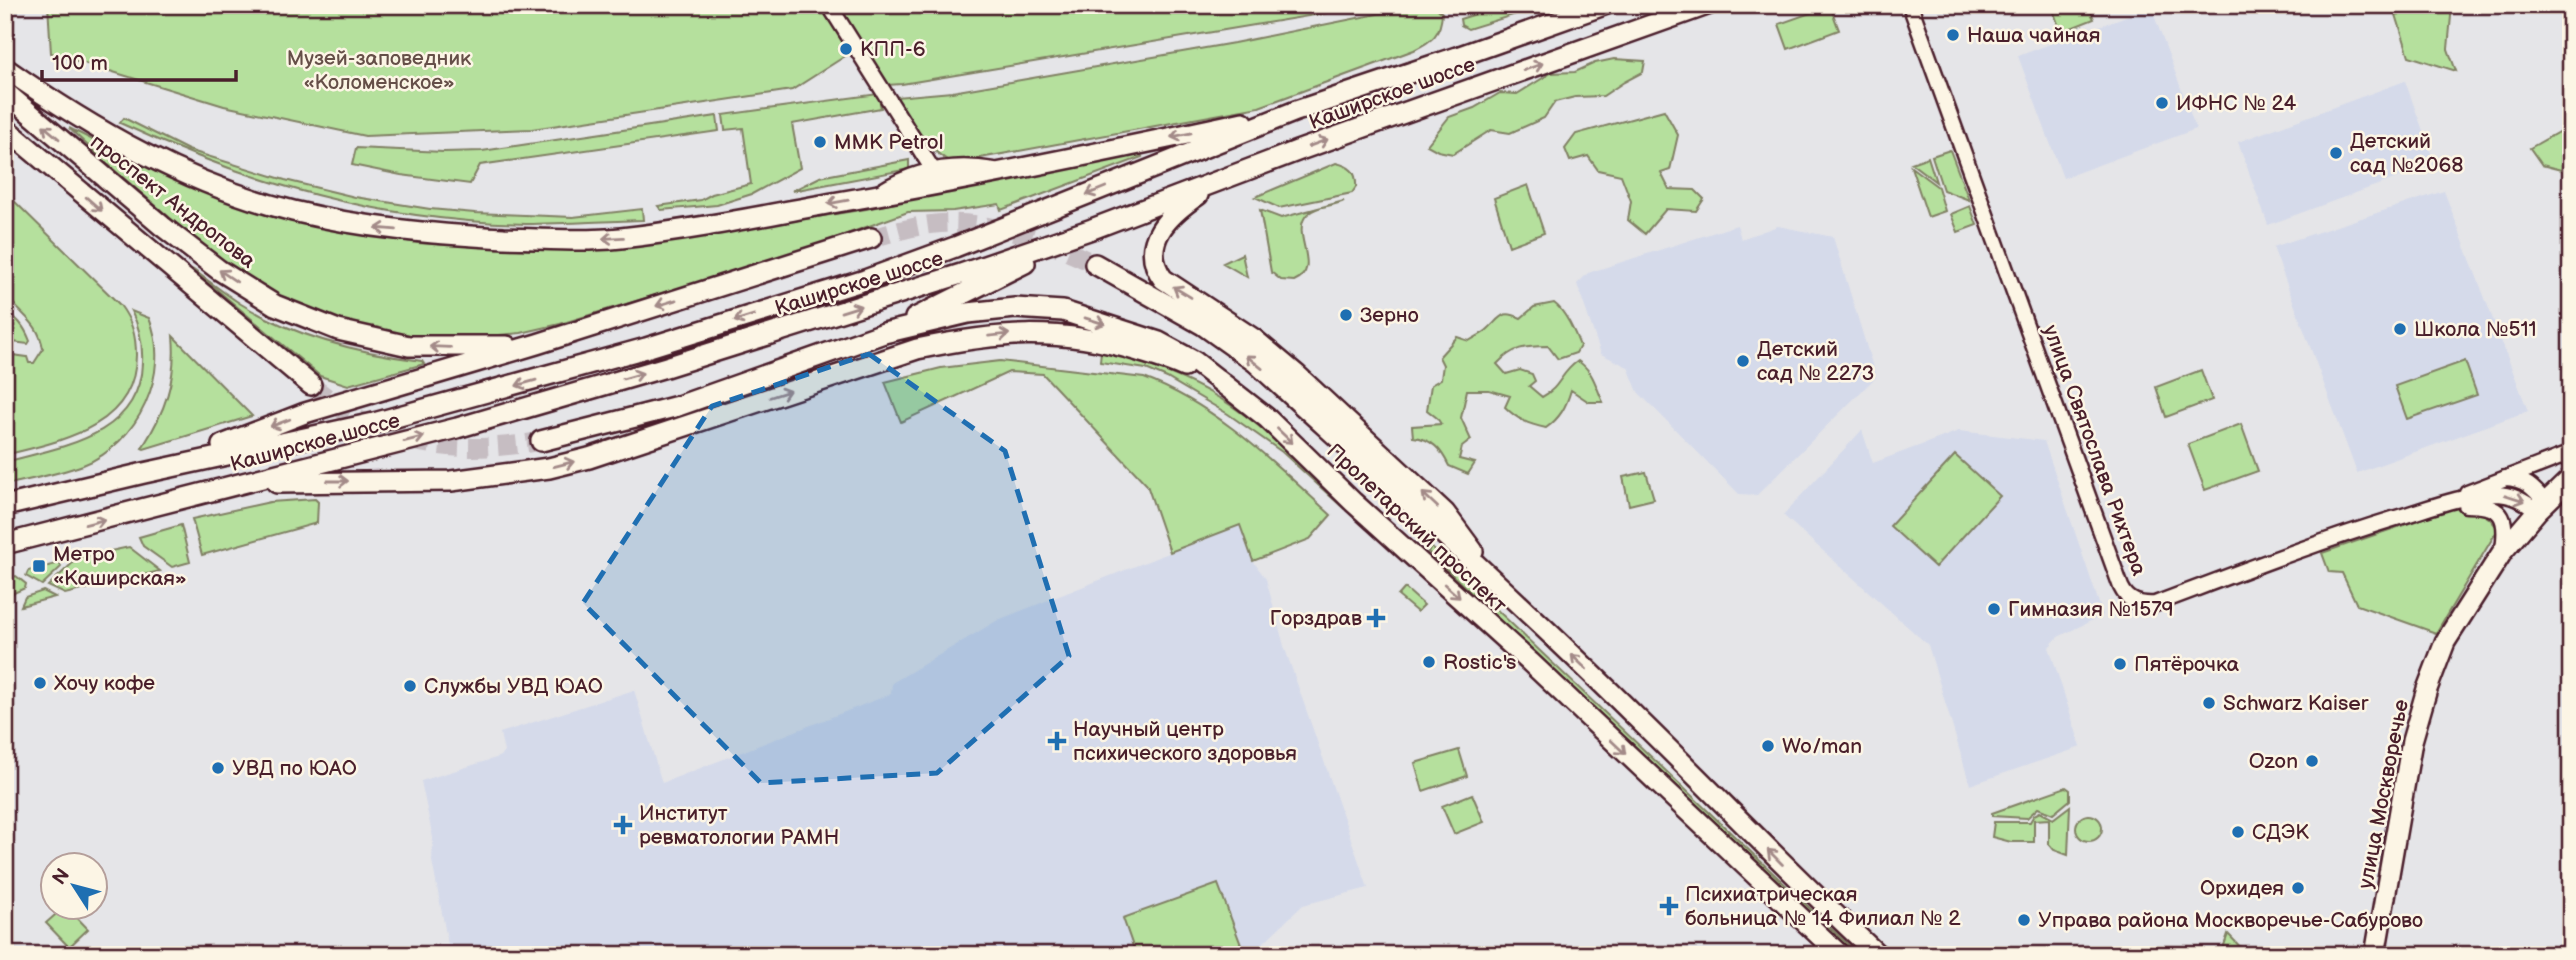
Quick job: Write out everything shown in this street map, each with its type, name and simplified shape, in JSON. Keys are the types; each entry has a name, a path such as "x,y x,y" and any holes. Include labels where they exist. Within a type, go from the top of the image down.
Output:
{"main road":[{"name":"Каширское шоссе","path":"5,506 374,423 512,387 852,285 955,247 1296,111 1460,57 1604,5"},
{"name":"Каширское шоссе","path":"5,544 457,428 666,367 961,274 1092,229 1223,179 1707,5"},
{"path":"5,68 86,122 150,158 217,186 291,211 370,227 536,239 617,238 873,196 1296,111"},
{"name":"проспект Андропова","path":"5,92 162,226 219,270 275,306 338,330 409,346 533,345"},
{"path":"5,128 311,385"},
{"path":"1223,179 1165,221 1154,252 1156,270 1172,286 1254,339 1297,375 1445,513 1504,591"},
{"path":"541,441 678,405 884,334 1092,229"},
{"name":"Каширское шоссе","path":"149,472 305,413 871,239"},
{"name":"Пролетарский проспект","path":"1095,264 1203,325 1255,362 1504,591 1639,720 1813,895 1878,955"},
{"name":"Пролетарский проспект","path":"884,334 968,313 1016,308 1063,311 1159,342 1194,361 1267,418 1353,502 1530,662 1840,955"},
{"path":"245,484 451,481 549,468 589,458 916,349 1007,334 1054,333 1112,343 1178,364 1234,391"},
{"name":"улица Москворечье","path":"2375,955 2412,741 2427,689 2445,642 2503,551 2571,478"}],"street":[{"path":"829,5 933,170"},
{"name":"улица Святослава Рихтера","path":"1910,5 2125,595 2139,604 2155,604 2314,543 2441,505"},
{"path":"873,196 900,179 933,170 973,167 1003,172"},
{"path":"2441,505 2501,478 2571,453"},
{"path":"2501,478 2518,478 2525,481 2532,486 2542,507"},
{"path":"2441,505 2497,494 2542,507"},
{"path":"2441,505 2492,507 2501,513 2505,523 2503,551"}],"highlighted area":[{"path":"869,354 1005,451 1069,656 937,773 761,783 583,603 712,406"}],"shaded area":[{"path":"2151,7 2196,129 2063,178 2018,56"},
{"name":"Детский сад №2068","path":"2405,81 2435,164 2268,225 2238,142"},
{"name":"Школа №511","path":"2444,191 2528,411 2357,473 2273,247"},
{"name":"Детский сад № 2273","path":"1737,225 1741,239 1778,226 1833,237 1876,377 1757,495 1739,494 1638,392 1628,367 1601,354 1577,284 1588,273"},
{"name":"Гимназия №1579","path":"1862,430 1873,463 1959,431 2044,441 2103,615 2058,637 2049,647 2081,747 1970,785 1928,645 1783,515"},
{"name":"Научный центр психического здоровья","path":"1240,525 1253,561 1266,579 1284,646 1368,888 1303,905 1263,943 1263,955 450,955 432,861 433,838 421,781 499,757 504,752 500,733 634,690 662,783 891,694 892,683 998,620"}],"green space":[{"name":"Музей-заповедник «Коломенское»","path":"48,5 1374,5 902,84 887,85 861,46 792,90 532,129 365,136 224,106 51,53"},
{"path":"1422,5 1434,5 1442,13 1440,27 1426,44 1259,107 953,163 943,158 927,143 895,97 952,92 1234,43"},
{"path":"1505,5 1545,5 1468,29 1461,25 1460,19"},
{"path":"2067,5 2088,5 2094,19 2061,32 2053,10"},
{"path":"2393,5 2452,5 2448,49 2456,71 2409,56"},
{"path":"1830,6 1839,30 1788,49 1779,24"},
{"path":"1614,59 1645,61 1643,72 1603,96 1575,97 1555,102 1544,118 1510,133 1491,130 1453,154 1427,145 1449,117 1474,108 1500,93 1517,94 1551,73 1575,72 1595,63"},
{"path":"878,94 881,108 792,124 800,168 752,194 717,205 661,210 658,206 701,200 712,194 751,184 743,128 725,130 723,115"},
{"path":"1664,110 1678,135 1670,170 1661,173 1669,189 1695,190 1704,199 1696,211 1666,209 1645,234 1628,220 1631,201 1621,175 1598,170 1588,156 1570,161 1565,149 1576,134"},
{"path":"717,116 719,131 480,165 470,184 352,165 356,148 482,151"},
{"path":"124,118 188,150 285,180 355,197 475,213 573,217 642,209 643,220 526,224 419,216 368,207 268,181 218,164 120,123"},
{"path":"2571,125 2571,160 2565,171 2542,165 2530,148"},
{"path":"69,128 149,168 235,201 340,228 417,243 535,250 592,250 651,244 866,209 1140,152 1142,157 1001,210 999,204 953,211 908,212 791,254 560,324 521,333 433,341 327,320 288,302 212,254"},
{"path":"1950,150 1969,200 1943,190 1932,156"},
{"path":"1928,157 1936,182 1911,163"},
{"path":"909,160 909,169 792,191 820,177"},
{"path":"1336,163 1349,168 1354,174 1356,187 1352,193 1279,208 1255,197"},
{"path":"1911,167 1938,187 1945,211 1928,217"},
{"path":"1528,185 1544,233 1509,246 1494,198"},
{"path":"5,192 120,305 132,328 136,355 133,379 123,399 109,415 71,436 5,455 5,354 27,357 29,363 34,363 43,349 33,325 8,296 5,297"},
{"path":"1970,206 1977,225 1958,232 1951,214"},
{"path":"1318,208 1305,217 1302,225 1307,261 1302,276 1294,281 1281,280 1271,272 1260,210 1281,218"},
{"path":"1242,254 1247,277 1223,263"},
{"path":"192,269 241,304 283,326 328,342 422,361 424,364 348,385 320,376"},
{"path":"1554,303 1566,316 1580,346 1576,353 1558,359 1548,346 1526,347 1508,354 1497,364 1506,374 1520,370 1532,374 1535,381 1529,386 1542,397 1553,389 1567,370 1578,361 1591,374 1603,402 1589,402 1571,390 1562,412 1546,428 1524,421 1505,407 1510,396 1489,390 1467,390 1461,418 1471,440 1462,447 1459,459 1475,463 1468,474 1449,466 1431,443 1413,437 1412,426 1441,424 1427,410 1431,385 1441,379 1443,365 1439,357 1457,337 1469,341 1506,314 1521,318 1534,307"},
{"path":"131,311 149,318 155,339 156,361 153,383 134,423 120,441 103,455 83,465 5,485 5,462 94,434 113,422 128,407 138,388 142,363 140,336"},
{"path":"5,312 14,317 26,332 30,341 28,344 5,341"},
{"path":"173,336 252,416 144,449 142,448 168,395 173,367"},
{"path":"1101,351 1163,370 1221,399 1253,421 1283,447 1340,501 1342,507 1282,452 1228,414 1167,378 1146,369 1100,362"},
{"path":"1000,361 1144,378 1171,390 1196,403 1244,437 1331,515 1310,539 1253,561 1240,525 1170,552 1147,485 1043,374 1009,372 901,422 885,382 941,368"},
{"path":"2465,361 2477,395 2407,419 2395,386"},
{"path":"2201,370 2212,400 2166,417 2156,387"},
{"path":"2241,424 2258,471 2205,490 2188,444"},
{"path":"1955,455 2000,496 1935,567 1890,526"},
{"path":"1646,472 1654,499 1629,505 1623,477"},
{"path":"315,499 318,502 317,523 202,555 192,519 270,502"},
{"path":"2468,503 2490,519 2498,529 2436,633 2357,605 2342,573 2329,572 2322,553"},
{"path":"181,525 190,562 172,567 143,546 139,537"},
{"path":"129,547 160,571 65,594 48,586 78,558"},
{"path":"1431,547 1859,955 1852,955 1428,552"},
{"path":"60,563 61,567 42,585 26,576 28,571"},
{"path":"16,576 26,584 25,588 5,597 5,579"},
{"path":"1405,588 1424,605 1417,612 1398,596"},
{"path":"43,591 55,597 21,606 25,597"},
{"path":"1459,750 1467,776 1423,791 1415,763"},
{"path":"2066,787 2070,790 2070,800 2053,814 2038,808 2027,818 1992,816 1992,813"},
{"path":"1472,794 1484,822 1454,834 1442,806"},
{"path":"2070,806 2068,855 2054,850 2049,844 2049,819 2034,820 2034,842 2011,842 1992,837 1994,822 2030,822 2034,815 2040,812 2053,819"},
{"path":"2089,815 2098,819 2102,828 2098,837 2089,841 2080,837 2076,828 2080,819"},
{"path":"1218,884 1241,945 1213,955 1136,955 1123,918"},
{"path":"81,922 88,929 69,947 46,923"},
{"path":"2228,934 2248,955 2221,954"}],"tunnel":[{"path":"871,238 927,225 977,225 1038,240 1095,264"},
{"path":"311,385 346,412 369,425 416,441 465,447 541,441"}],"place":[{"name":"Наша чайная","path":"1953,35"},
{"name":"КПП-6","path":"846,49"},
{"name":"ИФНС № 24","path":"2162,103"},
{"name":"ММК Petrol","path":"820,142"},
{"name":"Детский сад №2068","path":"2336,153"},
{"name":"Зерно","path":"1346,315"},
{"name":"Школа №511","path":"2400,329"},
{"name":"Детский сад № 2273","path":"1743,361"},
{"name":"Метро «Каширская»","path":"39,566"},
{"name":"Гимназия №1579","path":"1994,609"},
{"name":"Горздрав","path":"1376,618"},
{"name":"Rostic's","path":"1429,662"},
{"name":"Пятёрочка","path":"2120,664"},
{"name":"Хочу кофе","path":"40,683"},
{"name":"Службы УВД ЮАО","path":"410,686"},
{"name":"Schwarz Kaiser","path":"2209,703"},
{"name":"Научный центр психического здоровья","path":"1057,741"},
{"name":"Wo/man","path":"1768,746"},
{"name":"Ozon","path":"2312,761"},
{"name":"УВД по ЮАО","path":"218,768"},
{"name":"Институт ревматологии РАМН","path":"623,825"},
{"name":"СДЭК","path":"2238,832"},
{"name":"Орхидея","path":"2298,888"},
{"name":"Психиатрическая больница № 14 Филиал № 2","path":"1669,906"},
{"name":"Управа района Москворечье-Сабурово","path":"2024,920"}]}
